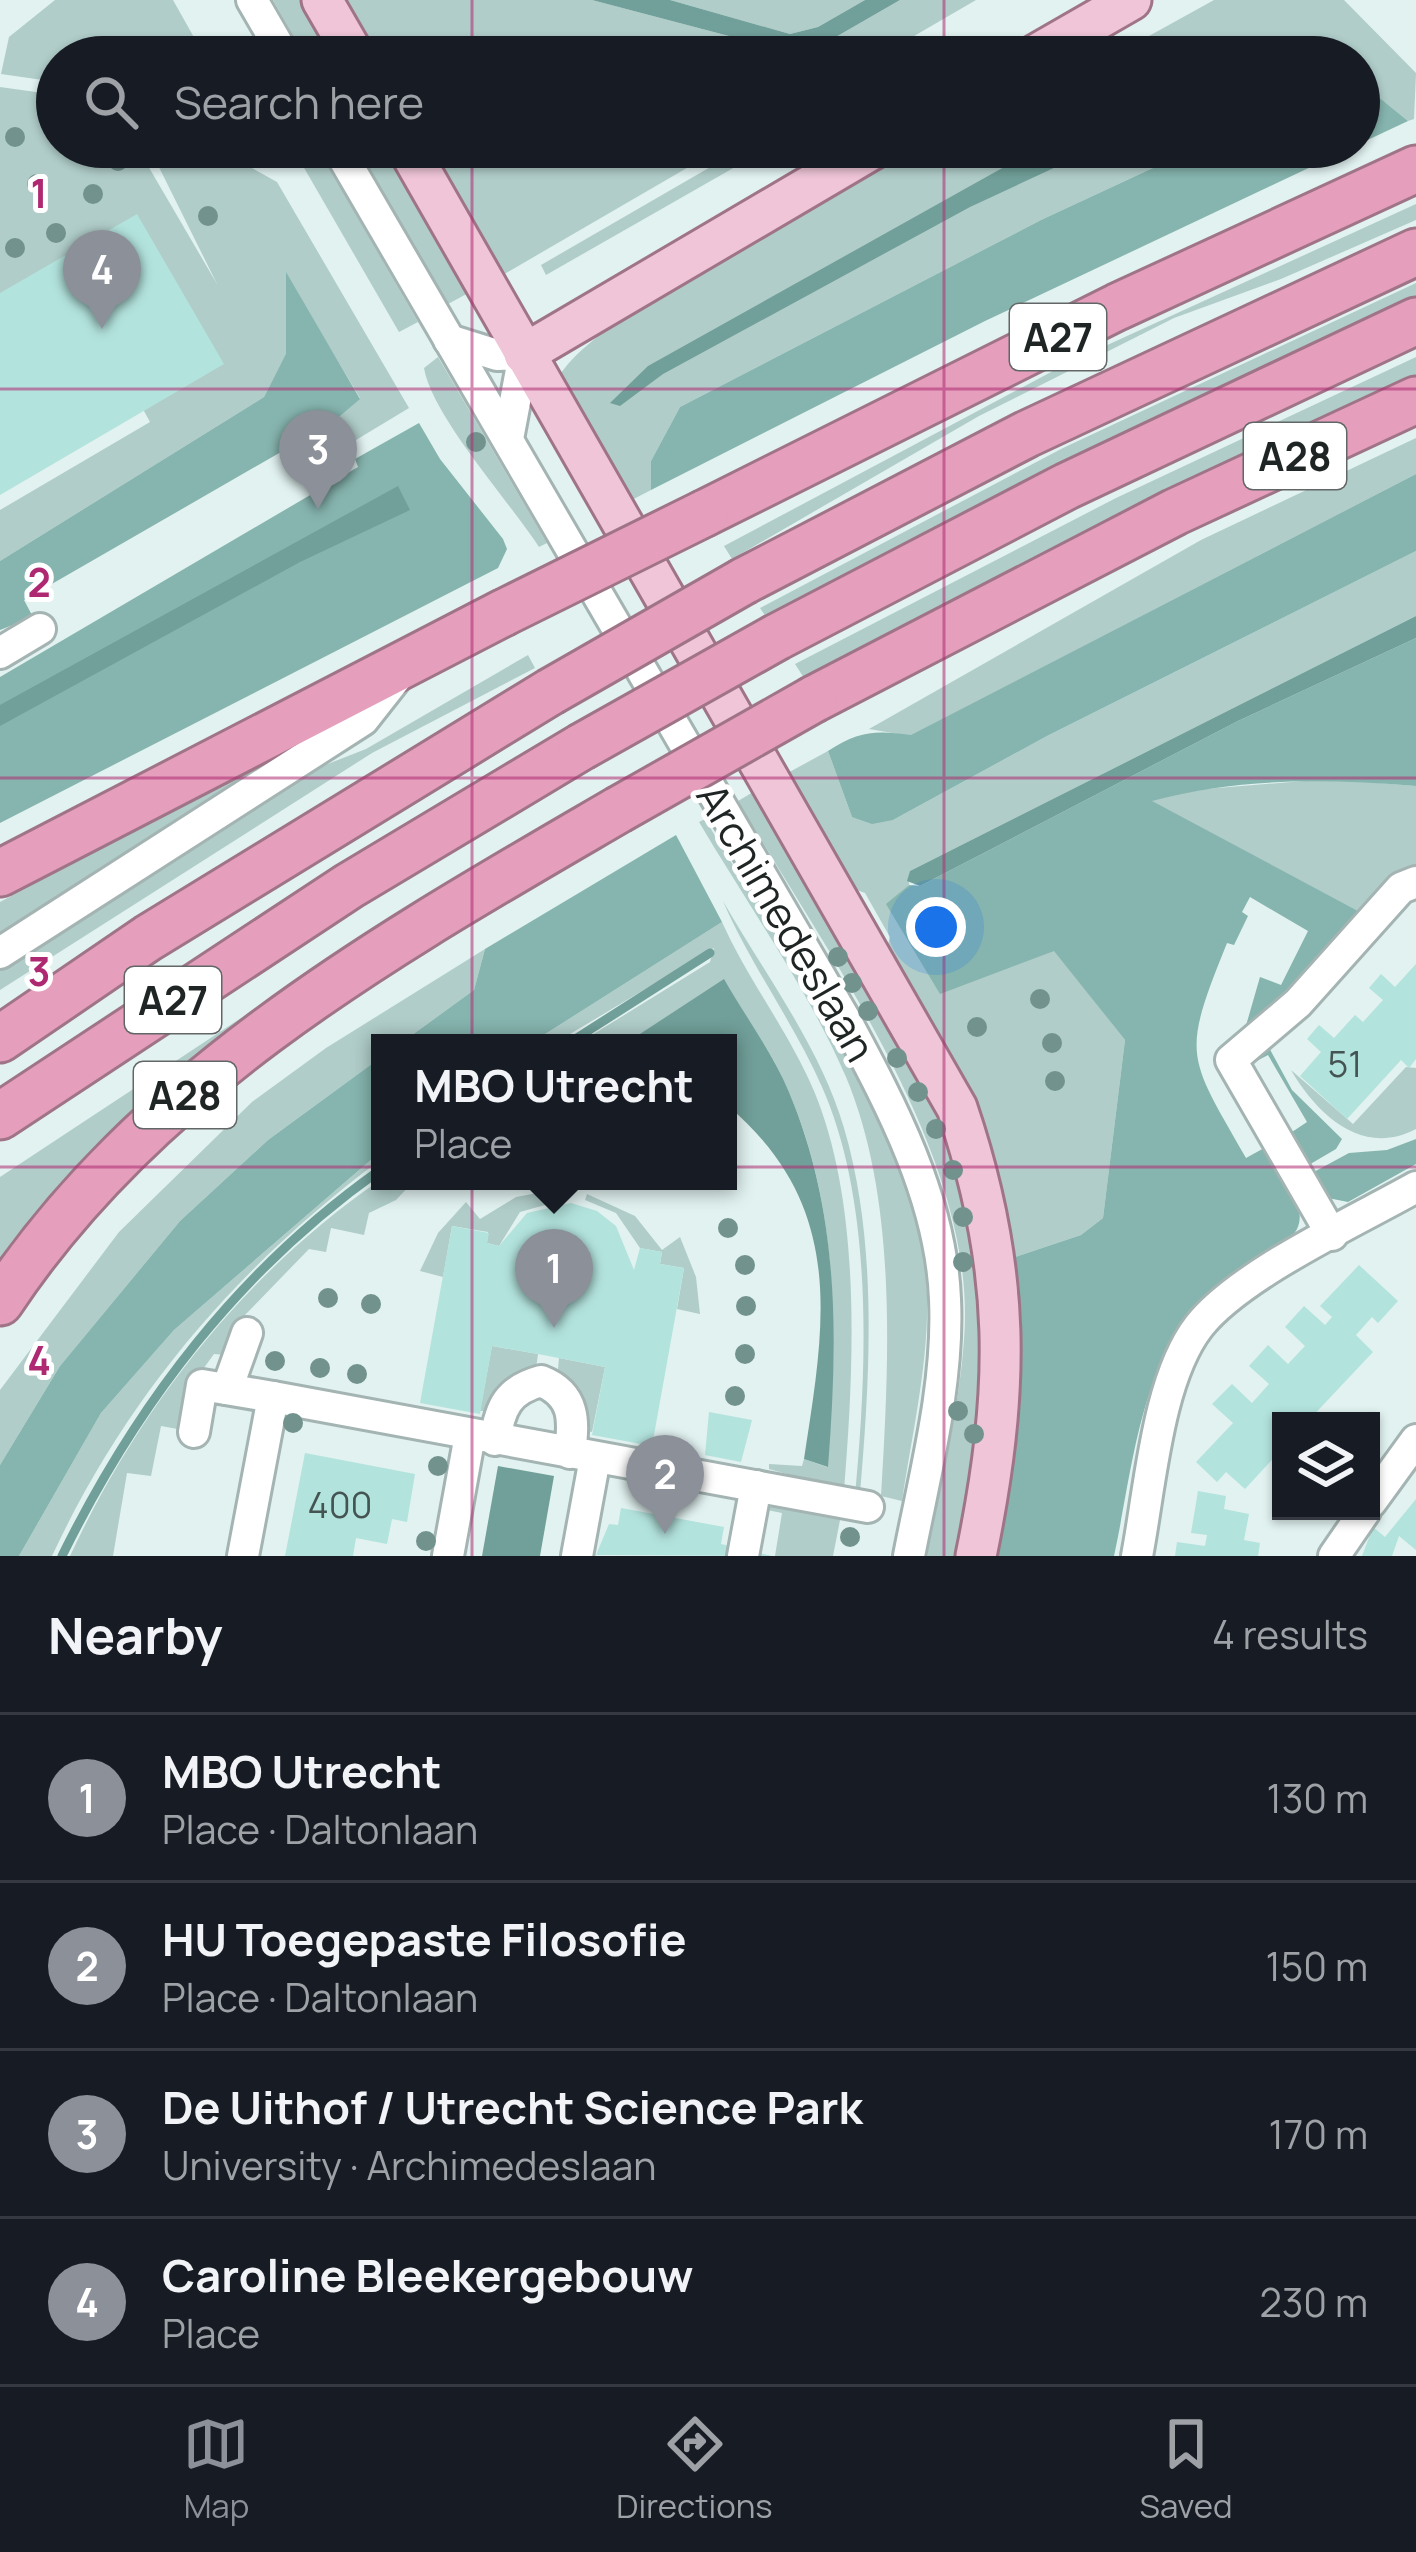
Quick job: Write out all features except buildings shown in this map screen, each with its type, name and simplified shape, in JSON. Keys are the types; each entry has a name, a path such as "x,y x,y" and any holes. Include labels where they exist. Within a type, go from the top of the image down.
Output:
{"highway":[{"name":"A27","path":"0,873 410,659 1117,308 1416,169"},
{"name":"A27","path":"0,1039 148,938 550,692 744,581 1027,434 1416,252"},
{"name":"A27","path":"0,1116 349,886 581,747 777,637 1067,486 1416,321"},
{"name":"A28","path":"0,1302 91,1188 218,1068 380,953 617,810 814,699 1175,512 1416,400"}],"main road":[{"path":"322,0 343,36"},
{"path":"1068,36 1131,0"},
{"name":"Archimedeslaan","path":"419,168 957,1108 990,1213 1002,1318 999,1429 976,1556"},
{"path":"524,354 840,168"}],"street":[{"path":"252,0 273,36"},
{"name":"Archimedeslaan","path":"349,168 846,1021 891,1105 921,1178 939,1258 944,1318 940,1387 909,1556"},
{"path":"449,340 496,356 524,354 508,439"},
{"path":"0,653 40,629"},
{"name":"A27","path":"0,953 363,720 410,659"},
{"path":"1332,1235 1231,1060 1298,1003 1402,888 1416,882"},
{"path":"1137,1556 1171,1384 1197,1328 1272,1269 1416,1187"},
{"path":"227,1389 247,1333"},
{"path":"448,1556 483,1438 514,1392 541,1381 557,1388 574,1417 582,1456 577,1556"},
{"path":"194,1432 202,1385 273,1397 382,1403 483,1438 582,1456 687,1462 756,1486 868,1508"},
{"path":"243,1556 273,1397"},
{"path":"1380,1490 1416,1440"},
{"path":"743,1556 756,1486"},
{"path":"1334,1556 1359,1520"}],"shaded area":[{"path":"55,0 173,0 193,36 36,36 36,79 1,74 9,37"},
{"path":"273,0 302,0 323,36 293,36"},
{"path":"342,0 592,0 729,36 363,36"},
{"path":"592,0 670,0 790,34 818,27 865,0 900,0 838,36 729,36"},
{"path":"670,0 865,0 818,27 790,34"},
{"path":"900,0 976,0 914,36 838,36"},
{"path":"1214,0 1344,0 1380,36 1149,36"},
{"path":"1380,36 1416,73 1414,119 1408,121 1380,98"},
{"path":"0,87 36,92 36,168 149,168 217,284 159,168 252,168 277,182 409,408 346,446 333,422 360,398 286,275 286,355 264,397 0,561 0,510 150,422 144,411 0,293"},
{"path":"1380,98 1408,121 1380,134"},
{"path":"304,168 329,168 418,322 399,332"},
{"path":"369,168 400,168 472,291 448,304"},
{"path":"439,168 687,168 501,276"},
{"path":"709,168 733,168 546,275 541,265"},
{"path":"871,168 1153,168 1041,220 680,407 651,461 651,490 626,503 559,377 580,352 617,322"},
{"path":"1002,168 1054,168 970,207 663,374 620,406 610,403 648,366"},
{"path":"1153,168 1309,168 985,321 651,490 651,461 680,407 1041,220"},
{"path":"1416,204 1416,220 1281,279 1174,318 979,416 732,559 724,546 1068,363"},
{"path":"286,272 360,399 333,422 24,600 33,617 0,630 0,561 264,397 286,354"},
{"path":"1416,283 1416,297 1068,460 766,617 760,608 1063,448"},
{"path":"438,357 547,543 539,547 441,410 424,368"},
{"path":"1416,357 1416,377 1126,515 804,678 795,664 1116,498"},
{"path":"419,423 440,459 503,539 507,549 498,568 0,823 0,677 358,467 355,459"},
{"path":"1416,438 1416,474 910,736 869,729 1201,540"},
{"path":"1416,474 1416,551 1047,736 893,820 872,824 852,817 828,751 868,734 911,735"},
{"path":"398,486 410,510 300,562 0,726 0,705"},
{"path":"1416,551 1416,616 910,871 909,885 887,904 1054,950 1125,1040 1103,1218 1081,1235 1015,1257 995,1168 886,952 890,937 865,893 849,887 784,775 828,751 852,817 893,820 1047,736"},
{"path":"1416,616 1416,638 1238,721 920,886 907,881 910,871"},
{"path":"1416,638 1416,786 1283,782 1152,801 1360,912 1297,986 1245,1029 1260,977 1281,985 1308,931 1250,897 1242,912 1248,916 1234,945 1227,943 1212,981 1197,1034 1202,1074 1226,1124 1246,1158 1266,1147 1290,1187 1300,1219 1283,1244 1209,1293 1167,1350 1143,1416 1114,1556 993,1556 1018,1370 1015,1257 1081,1235 1103,1218 1125,1040 1054,951 940,994 886,904 909,885 920,886 1238,721"},
{"path":"528,655 535,668 372,753 0,990 0,968 240,808 297,776 366,749"},
{"path":"288,748 292,754 0,936 0,902"},
{"path":"1330,779 1416,786 1416,869 1360,912 1150,801 1192,790"},
{"path":"760,788 931,1089 968,1187 987,1364 962,1556 927,1556 954,1421 964,1340 962,1271 947,1200 890,1059 738,801"},
{"path":"705,819 836,1036 894,1155 914,1212 925,1266 927,1324 902,1501 881,1496 886,1284 875,1176 863,1125 831,1044 699,822"},
{"path":"676,835 722,922 545,1034 413,1034 474,990 485,949"},
{"path":"723,901 821,1069 855,1172 867,1263 868,1356 860,1493 855,1495 864,1342 851,1183 822,1087"},
{"path":"722,922 814,1091 840,1185 852,1340 844,1490 769,1469 769,1464 802,1466 804,1459 827,1467 832,1323 831,1277 818,1185 789,1092 767,1049 724,980 640,1034 594,1034 710,962 714,948 570,1034 545,1034"},
{"path":"485,949 474,990 413,1034 371,1034 371,1065 268,1140 180,1221 60,1366 0,1465 0,1390 119,1232 252,1102 326,1048"},
{"path":"724,979 782,1077 806,1138 826,1230 834,1324 828,1467 804,1459 821,1314 810,1226 793,1185 766,1145 737,1115 737,1034 640,1034"},
{"path":"244,1016 127,1124 0,1268 0,1177"},
{"path":"1266,1042 1292,1090 1342,1139 1336,1149 1307,1166 1289,1134 1307,1122 1268,1055 1249,1065 1248,1057"},
{"path":"371,1065 371,1160 174,1330 101,1413 19,1556 0,1556 0,1465 60,1366 180,1221 268,1140"},
{"path":"1406,1067 1416,1068 1416,1129 1378,1138 1360,1135 1328,1116 1291,1070 1353,1124"},
{"path":"1416,1139 1416,1164 1348,1202 1328,1198 1312,1173 1349,1153 1387,1150"},
{"path":"371,1160 371,1167 279,1244 191,1337 115,1441 52,1556 19,1556 101,1413 174,1330"},
{"path":"371,1187 405,1190 369,1213 364,1235 331,1228 326,1252 309,1249 245,1315 226,1355 214,1354 201,1372 183,1430 161,1426 151,1476 127,1473 113,1556 70,1556 129,1447 200,1347 284,1257"},
{"path":"571,1192 570,1198 520,1212 499,1246 487,1243 488,1232 452,1226 443,1277 420,1271 438,1233 466,1202 480,1219 516,1197"},
{"path":"587,1194 635,1216 662,1250 680,1237 696,1277 700,1314 677,1309 684,1268 660,1264 662,1252 640,1248 616,1213 585,1200"},
{"path":"492,1346 538,1354 535,1376 492,1411 480,1411"},
{"path":"559,1358 605,1367 592,1432 583,1430 557,1381"},
{"path":"498,1466 554,1476 540,1556 482,1556"},
{"path":"764,1504 841,1515 833,1556 775,1556 782,1513 762,1509"}],"waterway":[{"path":"583,1034 710,953"},
{"path":"62,1556 124,1445 197,1343 282,1251 371,1177"}],"place":[{"name":"Caroline Bleekergebouw","path":"102,329"},
{"name":"De Uithof / Utrecht Science Park","path":"318,509"},
{"name":"MBO Utrecht","path":"554,1328"},
{"name":"HU Toegepaste Filosofie","path":"665,1534"}]}
